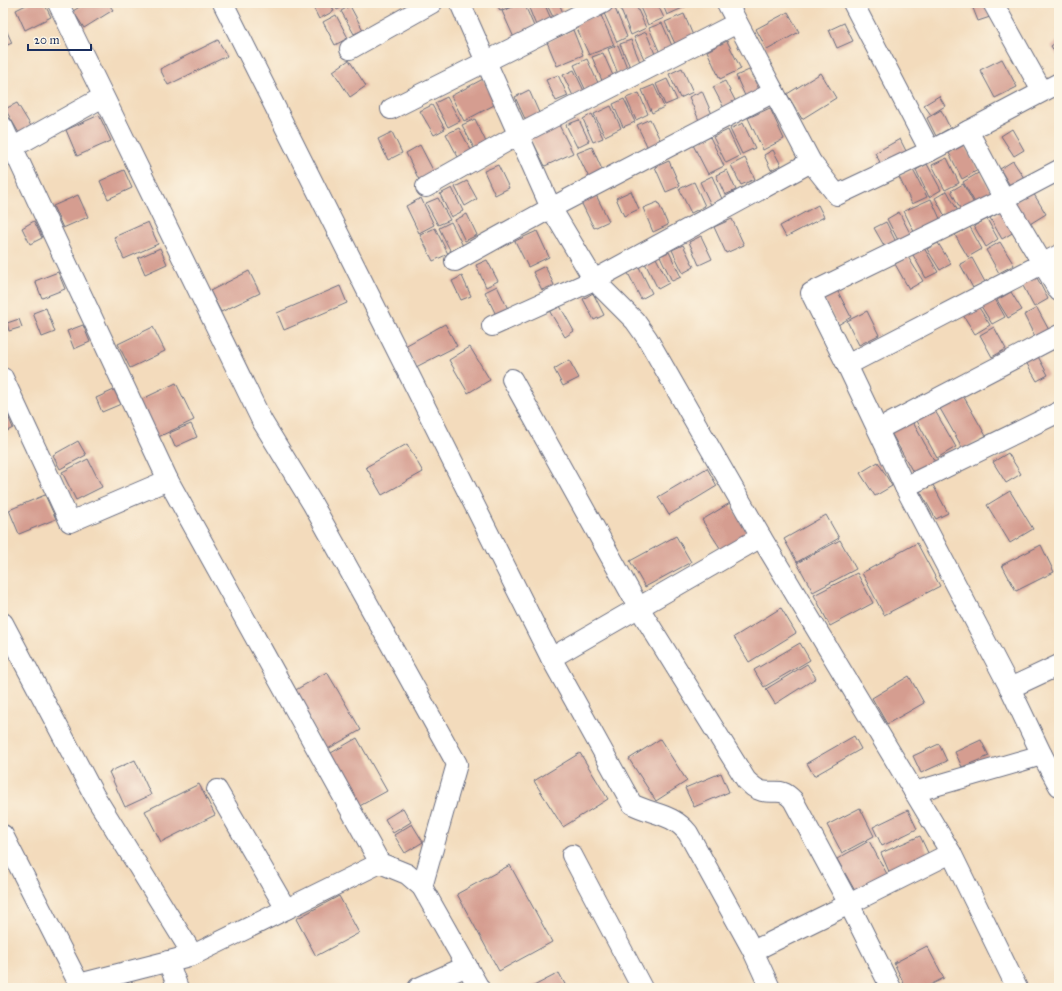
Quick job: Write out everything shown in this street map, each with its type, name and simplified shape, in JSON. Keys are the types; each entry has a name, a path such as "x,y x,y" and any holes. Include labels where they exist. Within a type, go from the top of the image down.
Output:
{"street":[{"path":"58,3 262,421 312,503 457,764 422,888"},
{"path":"223,3 551,658 632,804 673,819 681,824 688,833 753,951 770,988"},
{"path":"350,49 432,3"},
{"path":"460,3 551,208 594,280 635,321 647,338 761,537 951,853 1016,988"},
{"path":"391,109 603,3"},
{"path":"727,3 811,162 837,195 930,151 1051,87 993,3"},
{"path":"853,3 930,151"},
{"path":"426,187 518,135 737,23"},
{"path":"455,261 551,208 774,92"},
{"path":"8,150 104,97"},
{"path":"3,127 8,150 168,480 380,863 406,874 422,888 479,988"},
{"path":"968,131 1004,199 1050,259 1059,291"},
{"path":"492,326 594,280 811,162"},
{"path":"1059,170 1004,199 811,293 879,429 905,487 1010,688 1042,755 1059,786"},
{"path":"847,365 1050,259"},
{"path":"879,429 1059,335"},
{"path":"3,378 70,522 168,480"},
{"path":"512,379 639,608 746,780 753,787 763,791 781,791 793,800 849,904 891,988"},
{"path":"905,487 1059,412"},
{"path":"551,658 761,537"},
{"path":"3,623 94,795 193,955"},
{"path":"1010,688 1059,665"},
{"path":"914,792 1042,755"},
{"path":"217,790 286,909"},
{"path":"3,835 79,984 193,955 380,863"},
{"path":"753,951 951,853"},
{"path":"572,855 642,988"},
{"path":"168,962 178,988"},
{"path":"418,988 467,966"}],"building":[{"path":"30,3 44,3 51,17 25,30 16,10"},
{"path":"86,3 108,3 113,10 84,28 73,11"},
{"path":"311,3 330,3 334,11 319,19"},
{"path":"333,3 350,3 337,10"},
{"path":"497,3 519,3 500,11"},
{"path":"524,3 536,31 515,40 502,11"},
{"path":"527,3 544,3 552,21 537,28"},
{"path":"546,3 559,3 563,13 553,17"},
{"path":"618,3 635,3 646,28 631,35"},
{"path":"638,3 657,3 664,18 648,25"},
{"path":"662,3 686,3 687,6 667,15"},
{"path":"971,3 985,3 990,17 978,21"},
{"path":"350,6 363,30 354,34 341,11"},
{"path":"614,6 627,37 617,42 603,11"},
{"path":"788,12 799,32 767,50 756,29"},
{"path":"600,13 614,45 589,55 575,24"},
{"path":"684,14 694,38 676,46 665,22"},
{"path":"336,15 348,38 335,45 323,22"},
{"path":"3,23 12,43 3,47"},
{"path":"662,23 673,48 660,53 649,28"},
{"path":"844,23 853,41 837,48 829,30"},
{"path":"573,30 583,55 557,66 547,42"},
{"path":"646,32 655,54 644,59 634,37"},
{"path":"218,40 227,56 168,85 160,69"},
{"path":"631,40 640,62 630,67 620,44"},
{"path":"1059,40 1059,59 1051,46"},
{"path":"727,41 741,69 720,79 707,51"},
{"path":"618,45 628,70 618,74 608,49"},
{"path":"603,53 614,78 603,83 592,57"},
{"path":"587,59 599,85 586,91 574,65"},
{"path":"1002,59 1017,87 995,98 980,70"},
{"path":"349,60 366,86 350,97 333,71"},
{"path":"682,68 693,92 680,98 669,74"},
{"path":"574,70 584,91 573,96 563,75"},
{"path":"749,70 760,91 746,98 736,76"},
{"path":"821,73 836,98 802,119 787,94"},
{"path":"558,75 568,96 556,101 546,80"},
{"path":"483,79 496,104 464,121 451,96"},
{"path":"667,79 677,100 665,105 656,84"},
{"path":"725,81 737,104 725,110 713,87"},
{"path":"654,85 664,107 652,113 642,90"},
{"path":"529,90 540,115 526,121 515,97"},
{"path":"702,91 714,119 701,125 689,97"},
{"path":"639,93 648,114 636,120 626,98"},
{"path":"939,96 945,106 931,115 924,105"},
{"path":"447,97 460,121 448,127 435,103"},
{"path":"624,99 635,122 623,127 613,104"},
{"path":"17,103 31,126 19,133 5,109"},
{"path":"432,105 445,129 434,135 420,111"},
{"path":"611,106 621,128 605,136 594,114"},
{"path":"770,108 784,139 763,150 748,118"},
{"path":"941,110 950,128 936,136 927,118"},
{"path":"592,114 603,138 593,142 583,119"},
{"path":"99,115 111,141 77,156 66,130"},
{"path":"475,119 486,142 474,148 462,125"},
{"path":"650,119 661,142 648,148 637,125"},
{"path":"579,120 589,141 577,147 566,125"},
{"path":"743,123 755,148 742,154 730,129"},
{"path":"559,125 573,153 545,166 531,138"},
{"path":"459,128 471,150 458,157 446,134"},
{"path":"1012,129 1024,150 1014,156 1001,136"},
{"path":"728,130 740,156 726,163 713,137"},
{"path":"392,132 402,153 388,160 378,139"},
{"path":"710,137 724,166 708,174 693,145"},
{"path":"900,139 906,151 881,164 875,153"},
{"path":"420,145 434,172 419,180 406,153"},
{"path":"964,145 978,170 962,179 949,153"},
{"path":"592,147 604,174 590,180 577,153"},
{"path":"773,150 781,165 771,170 764,155"},
{"path":"745,158 755,179 741,185 731,165"},
{"path":"947,158 959,183 945,190 932,165"},
{"path":"669,161 680,186 666,192 655,167"},
{"path":"1013,161 1024,178 1011,187 1000,169"},
{"path":"927,164 941,190 929,197 916,170"},
{"path":"498,165 509,188 495,195 484,171"},
{"path":"124,170 132,188 108,199 100,181"},
{"path":"727,170 736,190 725,195 716,175"},
{"path":"913,170 927,197 912,204 899,177"},
{"path":"980,172 994,197 977,206 963,182"},
{"path":"712,176 722,199 711,205 700,182"},
{"path":"467,181 477,199 465,206 455,187"},
{"path":"694,182 705,206 691,213 679,189"},
{"path":"963,184 975,205 962,212 951,191"},
{"path":"452,188 463,211 451,217 440,194"},
{"path":"631,191 639,209 624,216 616,198"},
{"path":"947,191 959,213 947,220 935,198"},
{"path":"1032,191 1046,214 1025,227 1011,203"},
{"path":"78,195 88,217 63,228 53,206"},
{"path":"596,195 609,221 594,228 581,202"},
{"path":"421,198 434,225 419,233 406,206"},
{"path":"438,198 450,220 438,225 426,203"},
{"path":"931,199 942,223 916,236 904,211"},
{"path":"658,202 668,225 653,232 643,208"},
{"path":"818,205 824,217 786,237 780,226"},
{"path":"1002,211 1014,232 1002,239 990,218"},
{"path":"899,212 912,237 900,244 887,219"},
{"path":"467,214 477,235 465,241 455,220"},
{"path":"732,219 744,245 726,253 714,227"},
{"path":"987,219 998,239 986,247 974,226"},
{"path":"34,221 42,238 30,244 22,228"},
{"path":"148,222 158,244 124,259 114,237"},
{"path":"451,222 463,246 451,252 439,228"},
{"path":"886,222 897,244 886,249 874,228"},
{"path":"970,227 982,249 968,257 955,235"},
{"path":"435,228 448,254 433,261 420,235"},
{"path":"537,231 549,257 528,267 515,241"},
{"path":"701,236 712,259 699,265 689,242"},
{"path":"1000,242 1014,265 999,273 986,250"},
{"path":"938,243 951,264 940,270 927,249"},
{"path":"683,245 694,267 683,273 672,250"},
{"path":"160,248 167,264 145,274 138,258"},
{"path":"924,248 938,272 926,278 913,255"},
{"path":"669,252 681,277 672,281 660,256"},
{"path":"908,257 923,281 909,289 895,264"},
{"path":"656,258 669,283 658,289 645,263"},
{"path":"972,258 985,282 973,288 960,264"},
{"path":"487,260 498,281 486,287 476,265"},
{"path":"545,266 554,285 542,290 533,272"},
{"path":"639,267 652,293 641,299 628,273"},
{"path":"249,271 260,293 221,312 210,291"},
{"path":"58,272 65,289 42,298 35,281"},
{"path":"462,276 471,296 461,300 452,281"},
{"path":"1036,276 1048,299 1034,307 1022,284"},
{"path":"340,286 347,303 284,330 277,313"},
{"path":"497,286 508,309 496,315 485,292"},
{"path":"836,288 851,317 838,325 822,296"},
{"path":"1011,292 1022,310 1008,318 997,300"},
{"path":"593,293 604,315 594,320 583,299"},
{"path":"995,299 1005,317 992,324 981,306"},
{"path":"560,306 574,331 565,337 550,312"},
{"path":"978,306 990,325 975,334 963,315"},
{"path":"46,308 55,332 42,337 33,313"},
{"path":"1037,308 1050,332 1036,339 1024,315"},
{"path":"867,311 879,335 859,345 847,321"},
{"path":"19,319 22,327 9,331 7,323"},
{"path":"445,324 457,346 416,367 405,346"},
{"path":"83,325 90,342 74,349 67,331"},
{"path":"153,327 165,351 130,368 118,344"},
{"path":"994,327 1006,349 992,357 980,335"},
{"path":"1059,345 1059,360 1053,348"},
{"path":"470,347 490,380 468,393 449,360"},
{"path":"1035,351 1048,375 1037,381 1023,357"},
{"path":"569,360 579,378 563,386 554,369"},
{"path":"176,383 194,420 154,439 136,402"},
{"path":"114,390 121,404 102,412 96,398"},
{"path":"961,392 986,436 963,449 938,405"},
{"path":"3,404 13,428 3,433"},
{"path":"934,409 956,447 937,458 916,419"},
{"path":"910,417 935,462 914,474 889,429"},
{"path":"191,424 197,437 175,447 169,433"},
{"path":"78,441 86,455 60,469 53,455"},
{"path":"407,444 423,472 382,495 366,467"},
{"path":"1008,453 1021,474 1006,483 993,462"},
{"path":"88,459 102,487 76,500 62,472"},
{"path":"878,462 892,486 875,496 860,473"},
{"path":"707,468 717,486 669,515 658,497"},
{"path":"933,485 948,513 936,519 920,491"},
{"path":"1010,491 1033,529 1010,543 987,505"},
{"path":"45,495 56,519 19,534 9,510"},
{"path":"730,503 749,535 722,551 702,520"},
{"path":"826,515 839,538 797,562 784,539"},
{"path":"676,536 691,562 645,587 630,561"},
{"path":"840,540 856,569 813,592 797,563"},
{"path":"917,543 940,586 884,615 862,573"},
{"path":"1041,545 1054,572 1016,591 1002,565"},
{"path":"857,573 873,603 830,626 814,595"},
{"path":"781,608 796,633 749,662 734,637"},
{"path":"800,643 810,660 764,687 754,670"},
{"path":"807,664 816,678 775,704 766,689"},
{"path":"327,672 361,730 326,750 292,692"},
{"path":"909,676 924,703 887,724 872,698"},
{"path":"854,736 861,749 814,776 807,763"},
{"path":"357,738 387,791 354,809 324,757"},
{"path":"660,739 687,781 656,801 629,759"},
{"path":"981,740 989,756 962,767 955,752"},
{"path":"939,744 947,761 921,773 913,756"},
{"path":"580,753 608,799 563,827 534,781"},
{"path":"135,760 151,795 125,807 109,772"},
{"path":"721,773 729,792 694,807 685,788"},
{"path":"199,784 215,815 161,842 145,811"},
{"path":"403,808 411,822 393,833 385,819"},
{"path":"860,808 874,836 842,853 827,825"},
{"path":"908,810 917,829 882,846 873,827"},
{"path":"412,824 423,842 405,853 394,835"},
{"path":"920,836 930,857 890,874 881,853"},
{"path":"869,841 887,874 855,891 837,859"},
{"path":"510,865 552,942 499,971 457,894"},
{"path":"339,896 359,933 316,956 296,919"},
{"path":"927,946 944,978 924,988 906,988 894,963"},
{"path":"559,973 567,988 530,988"}]}
